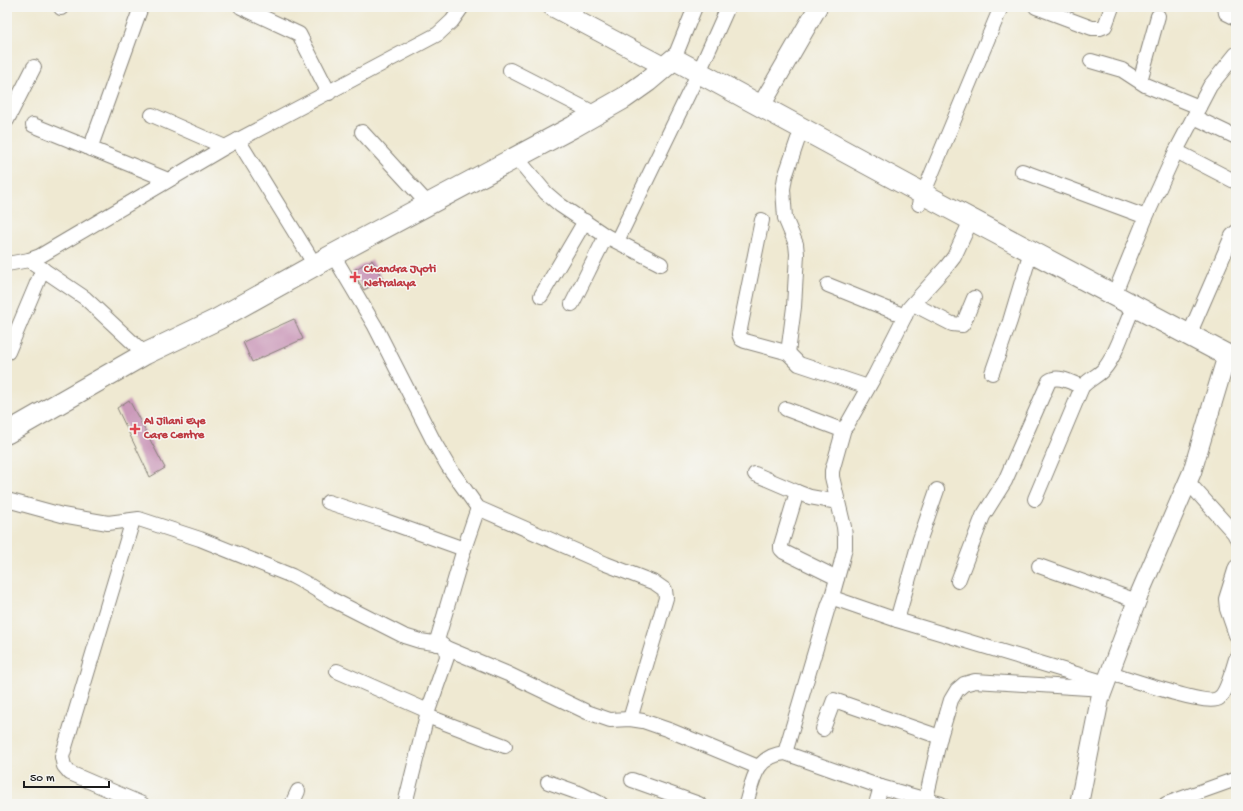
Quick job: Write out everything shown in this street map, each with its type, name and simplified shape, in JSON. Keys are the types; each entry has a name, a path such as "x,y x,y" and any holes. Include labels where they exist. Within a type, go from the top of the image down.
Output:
{"highway":[{"path":"7,433 145,354 218,319 333,254 596,114 624,98 670,63 696,77 798,139 1114,295 1189,335 1230,363"},
{"path":"696,77 761,106 921,199 967,229 1130,315 1230,363"}],"main road":[{"path":"552,7 670,63"},
{"path":"576,7 670,63"},
{"path":"761,106 818,7"},
{"path":"1079,804 1100,699 1137,601 1192,472 1230,363"}],"street":[{"path":"90,149 130,34 141,7"},
{"path":"241,7 299,34 329,93"},
{"path":"7,264 29,260 40,256 225,147 438,34 452,22 462,7"},
{"path":"670,63 695,7"},
{"path":"572,304 611,238 696,77 728,7"},
{"path":"921,199 1001,7"},
{"path":"1036,7 1092,28 1100,28 1105,26 1112,7"},
{"path":"1225,7 1226,13 1236,18"},
{"path":"1140,81 1158,16"},
{"path":"1114,295 1146,217 1176,152 1210,86 1236,54"},
{"path":"1091,61 1122,70 1145,85 1197,112 1236,137"},
{"path":"7,120 34,67"},
{"path":"510,70 596,114"},
{"path":"152,115 225,147"},
{"path":"33,125 168,180"},
{"path":"362,132 428,204"},
{"path":"788,353 794,307 797,254 796,244 785,218 783,189 785,178 798,139"},
{"path":"238,140 315,265"},
{"path":"1176,152 1236,182"},
{"path":"516,157 546,193 585,222 611,238 661,264"},
{"path":"1022,171 1146,217"},
{"path":"762,220 739,334 741,339 744,342 788,353 799,364 868,387"},
{"path":"541,296 585,222"},
{"path":"785,753 845,548 844,527 832,471 844,428 868,387 909,310 954,257 967,229"},
{"path":"1189,335 1232,236 1236,232"},
{"path":"333,254 375,326 448,466 478,508 606,564 655,583 665,590 666,598 630,720"},
{"path":"29,260 85,298 145,354"},
{"path":"992,373 1010,321 1028,261"},
{"path":"8,352 43,270"},
{"path":"828,284 952,324 962,325 974,298"},
{"path":"1035,499 1082,387 1087,381 1103,371 1109,364 1130,315"},
{"path":"958,581 983,516 1005,481 1018,448 1049,381 1053,378 1058,378 1082,387"},
{"path":"786,409 839,429 844,428"},
{"path":"755,474 810,497 838,502"},
{"path":"1188,482 1234,533 1236,538"},
{"path":"897,620 920,539 937,490"},
{"path":"797,492 781,549 784,552 837,578"},
{"path":"7,500 62,516 108,523 139,519 200,538 307,584 333,600 404,636 441,646 508,674 587,712 610,720 643,721 669,730 758,767"},
{"path":"328,502 464,549"},
{"path":"405,804 428,714 447,657 441,646 464,549 478,508"},
{"path":"133,520 62,757 64,766 70,773 124,800 142,804"},
{"path":"1039,566 1137,601"},
{"path":"1236,567 1226,599 1236,635"},
{"path":"831,600 836,599 897,620 1107,682 1213,701 1219,698 1224,692 1236,659"},
{"path":"337,671 428,714 505,746"},
{"path":"926,799 940,737 951,700 957,690 964,684 975,681 1107,682"},
{"path":"824,729 834,700 940,737"},
{"path":"746,804 758,767 769,757 785,753 881,787 940,804"},
{"path":"1166,804 1236,778"},
{"path":"632,780 699,804"},
{"path":"548,782 579,792 601,804"},
{"path":"876,804 881,787"}],"building":[{"path":"372,260 383,280 364,290 352,271"},
{"path":"294,319 303,339 252,362 243,342"},
{"path":"129,400 165,468 150,477 117,408"}],"place":[{"name":"Chandra Jyoti Netralaya","path":"355,277"},
{"name":"Al Jilani Eye Care Centre","path":"135,429"}]}
